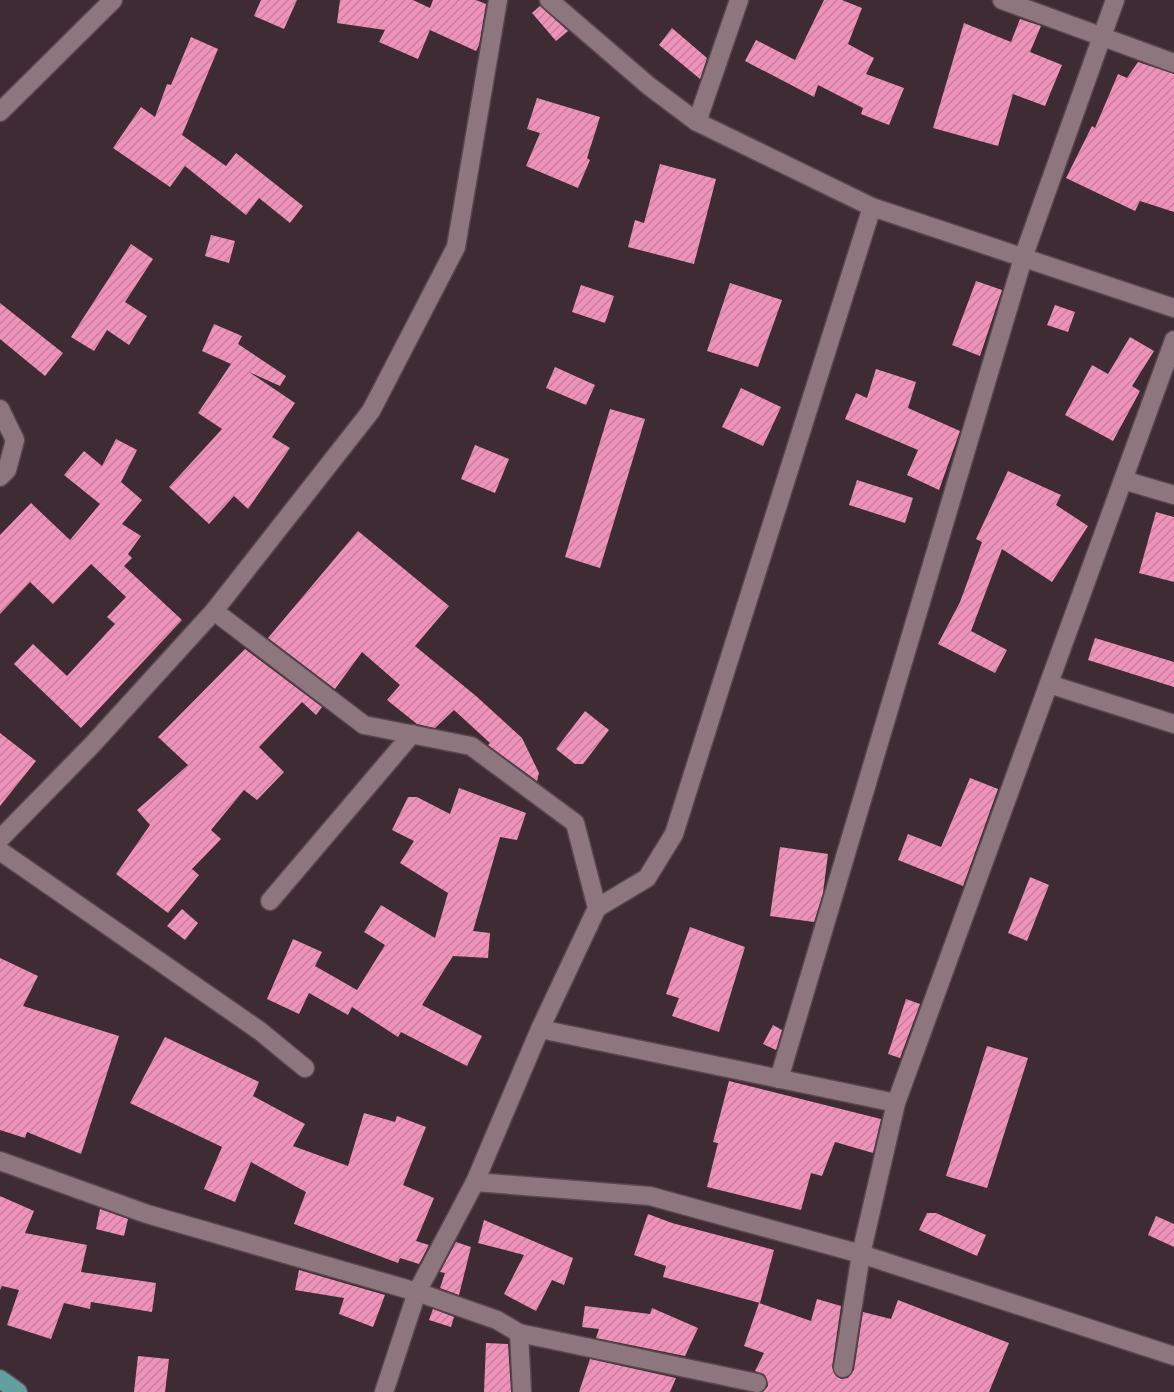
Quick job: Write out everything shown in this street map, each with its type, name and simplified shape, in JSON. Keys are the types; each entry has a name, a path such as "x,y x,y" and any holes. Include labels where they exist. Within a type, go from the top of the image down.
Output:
{"main road":[{"path":"0,1379 18,1392"}],"street":[{"path":"0,112 113,0"},
{"path":"0,839 92,745 214,611 371,411 456,247 498,0"},
{"path":"549,0 649,86 698,122 872,207 1024,255 1174,308"},
{"path":"698,122 739,0"},
{"path":"1002,0 1174,63"},
{"path":"779,1079 1024,255 1100,36 1115,0"},
{"path":"384,1392 417,1292 475,1182 540,1029 597,908 647,878 674,834 872,207"},
{"path":"843,1368 861,1254 896,1103 1174,340"},
{"path":"0,409 15,440 7,470 0,477"},
{"path":"1123,480 1174,495"},
{"path":"214,611 364,725 471,746 574,823 597,908"},
{"path":"1048,684 1174,724"},
{"path":"270,901 412,734"},
{"path":"0,851 260,1031 305,1068"},
{"path":"540,1029 896,1103"},
{"path":"0,1161 147,1214 417,1292 497,1320 519,1333 757,1383"},
{"path":"475,1182 650,1196 861,1254 1174,1356"},
{"path":"519,1333 522,1392"}],"building":[{"path":"261,0 297,0 284,29 254,16"},
{"path":"340,0 413,0 430,8 433,0 476,0 486,4 479,45 476,51 430,30 418,59 379,42 385,30 337,23"},
{"path":"824,0 842,0 862,8 848,44 874,58 866,74 904,88 889,125 861,114 863,108 818,85 814,97 745,61 756,40 795,60"},
{"path":"540,6 568,31 556,41 532,13"},
{"path":"1020,19 1041,26 1030,52 1062,65 1045,106 1013,94 998,146 933,128 964,23 1011,42"},
{"path":"672,28 707,58 700,79 659,45"},
{"path":"191,37 218,49 182,135 226,166 236,153 303,206 290,223 259,198 246,215 185,166 170,187 113,148 141,107 155,117 167,84 171,85"},
{"path":"1138,62 1174,74 1174,212 1140,201 1135,211 1066,178 1092,126 1095,128 1118,74 1127,78"},
{"path":"537,98 600,117 587,158 590,160 578,188 526,166 540,133 527,129"},
{"path":"660,164 716,179 694,264 628,247 635,220 644,223"},
{"path":"211,235 235,241 229,263 205,256"},
{"path":"131,244 153,259 125,302 147,316 129,345 107,330 94,351 71,337"},
{"path":"976,281 1002,290 980,356 952,345"},
{"path":"730,283 782,300 758,367 707,351"},
{"path":"581,285 614,296 605,323 572,312"},
{"path":"0,303 63,353 45,376 0,339"},
{"path":"1055,305 1075,312 1068,332 1047,325"},
{"path":"214,324 242,336 238,344 286,376 280,386 249,372 295,403 272,437 290,448 248,509 234,496 209,524 169,487 222,429 198,413 231,364 202,351"},
{"path":"1130,337 1154,351 1132,386 1140,391 1113,441 1065,415 1092,365 1108,374"},
{"path":"555,367 595,385 586,405 546,388"},
{"path":"876,369 916,382 908,408 960,431 939,490 907,475 918,450 845,419 856,393 867,398"},
{"path":"741,388 781,407 763,446 722,427"},
{"path":"610,409 645,419 600,568 565,557"},
{"path":"116,439 137,450 121,482 142,500 122,524 141,536 128,554 132,558 124,566 182,620 81,728 14,664 33,644 67,676 115,624 107,617 126,597 91,564 53,604 30,582 0,614 0,535 31,503 70,540 100,504 64,475 84,451 102,466"},
{"path":"475,445 509,459 495,493 461,479"},
{"path":"1008,471 1061,495 1056,505 1088,526 1052,582 1002,549 971,631 1007,650 995,673 938,644 960,602 982,542 976,539"},
{"path":"857,480 913,498 905,523 849,505"},
{"path":"1156,512 1174,517 1174,582 1139,573"},
{"path":"358,531 449,606 415,646 476,696 522,738 539,773 537,781 488,745 490,743 454,710 435,728 417,724 387,700 400,685 362,652 335,689 268,638"},
{"path":"1095,638 1174,662 1174,687 1088,660"},
{"path":"245,649 322,707 316,715 302,702 259,747 284,772 257,800 244,790 211,830 221,839 192,869 199,875 168,913 116,874 150,825 137,810 188,765 158,737"},
{"path":"585,711 609,730 583,764 575,764 556,749"},
{"path":"0,733 36,761 0,806"},
{"path":"970,778 998,789 963,886 898,860 908,834 941,847"},
{"path":"459,788 526,813 517,840 500,837 473,931 490,933 488,958 453,956 422,1005 482,1036 467,1066 401,1032 398,1037 352,1007 348,1015 309,993 299,1014 267,999 293,939 322,952 315,966 357,990 385,945 364,932 381,905 435,938 448,893 400,863 414,841 392,830 408,797 417,797 450,814"},
{"path":"780,847 828,854 823,893 814,922 770,916"},
{"path":"1030,877 1049,885 1027,941 1008,933"},
{"path":"182,909 198,923 185,940 167,926"},
{"path":"690,927 745,947 719,1032 672,1016 679,998 666,994"},
{"path":"0,958 38,976 23,1006 119,1036 81,1154 27,1132 25,1138 0,1130"},
{"path":"906,999 920,1004 900,1058 888,1054"},
{"path":"773,1025 782,1030 776,1050 763,1044"},
{"path":"165,1037 259,1082 253,1096 305,1124 293,1146 348,1166 364,1113 395,1122 397,1116 426,1127 403,1185 434,1198 416,1241 429,1245 419,1264 400,1258 398,1263 294,1224 306,1192 251,1162 235,1202 204,1189 222,1147 130,1103"},
{"path":"987,1046 1028,1058 987,1188 946,1176"},
{"path":"729,1081 881,1119 873,1153 835,1142 822,1176 811,1173 801,1210 707,1187 718,1143 713,1142"},
{"path":"0,1196 34,1211 25,1233 87,1245 81,1272 156,1283 152,1312 91,1302 90,1309 64,1303 51,1339 7,1325 19,1290 2,1286 0,1290"},
{"path":"100,1209 128,1219 124,1236 96,1229"},
{"path":"927,1213 936,1213 986,1235 977,1256 919,1230"},
{"path":"648,1214 672,1223 774,1250 760,1303 663,1277 666,1266 634,1255"},
{"path":"1156,1216 1174,1224 1174,1247 1148,1235"},
{"path":"484,1220 573,1258 564,1285 552,1280 536,1311 504,1294 524,1255 478,1243"},
{"path":"456,1242 471,1247 459,1295 440,1288 445,1273 440,1272"},
{"path":"299,1270 385,1295 373,1327 339,1314 344,1298 295,1290"},
{"path":"817,1299 841,1306 832,1367 836,1376 841,1379 848,1378 854,1370 863,1312 891,1319 898,1300 1009,1343 989,1392 763,1392 768,1386 767,1379 764,1374 755,1371 764,1353 744,1346 759,1303 811,1321"},
{"path":"585,1306 650,1314 652,1308 698,1328 685,1356 596,1338 599,1329 582,1327"},
{"path":"433,1309 454,1317 451,1327 429,1320"},
{"path":"486,1343 508,1344 511,1392 484,1392"},
{"path":"138,1356 169,1359 165,1392 134,1392"},
{"path":"590,1359 676,1378 670,1392 579,1392"}]}
